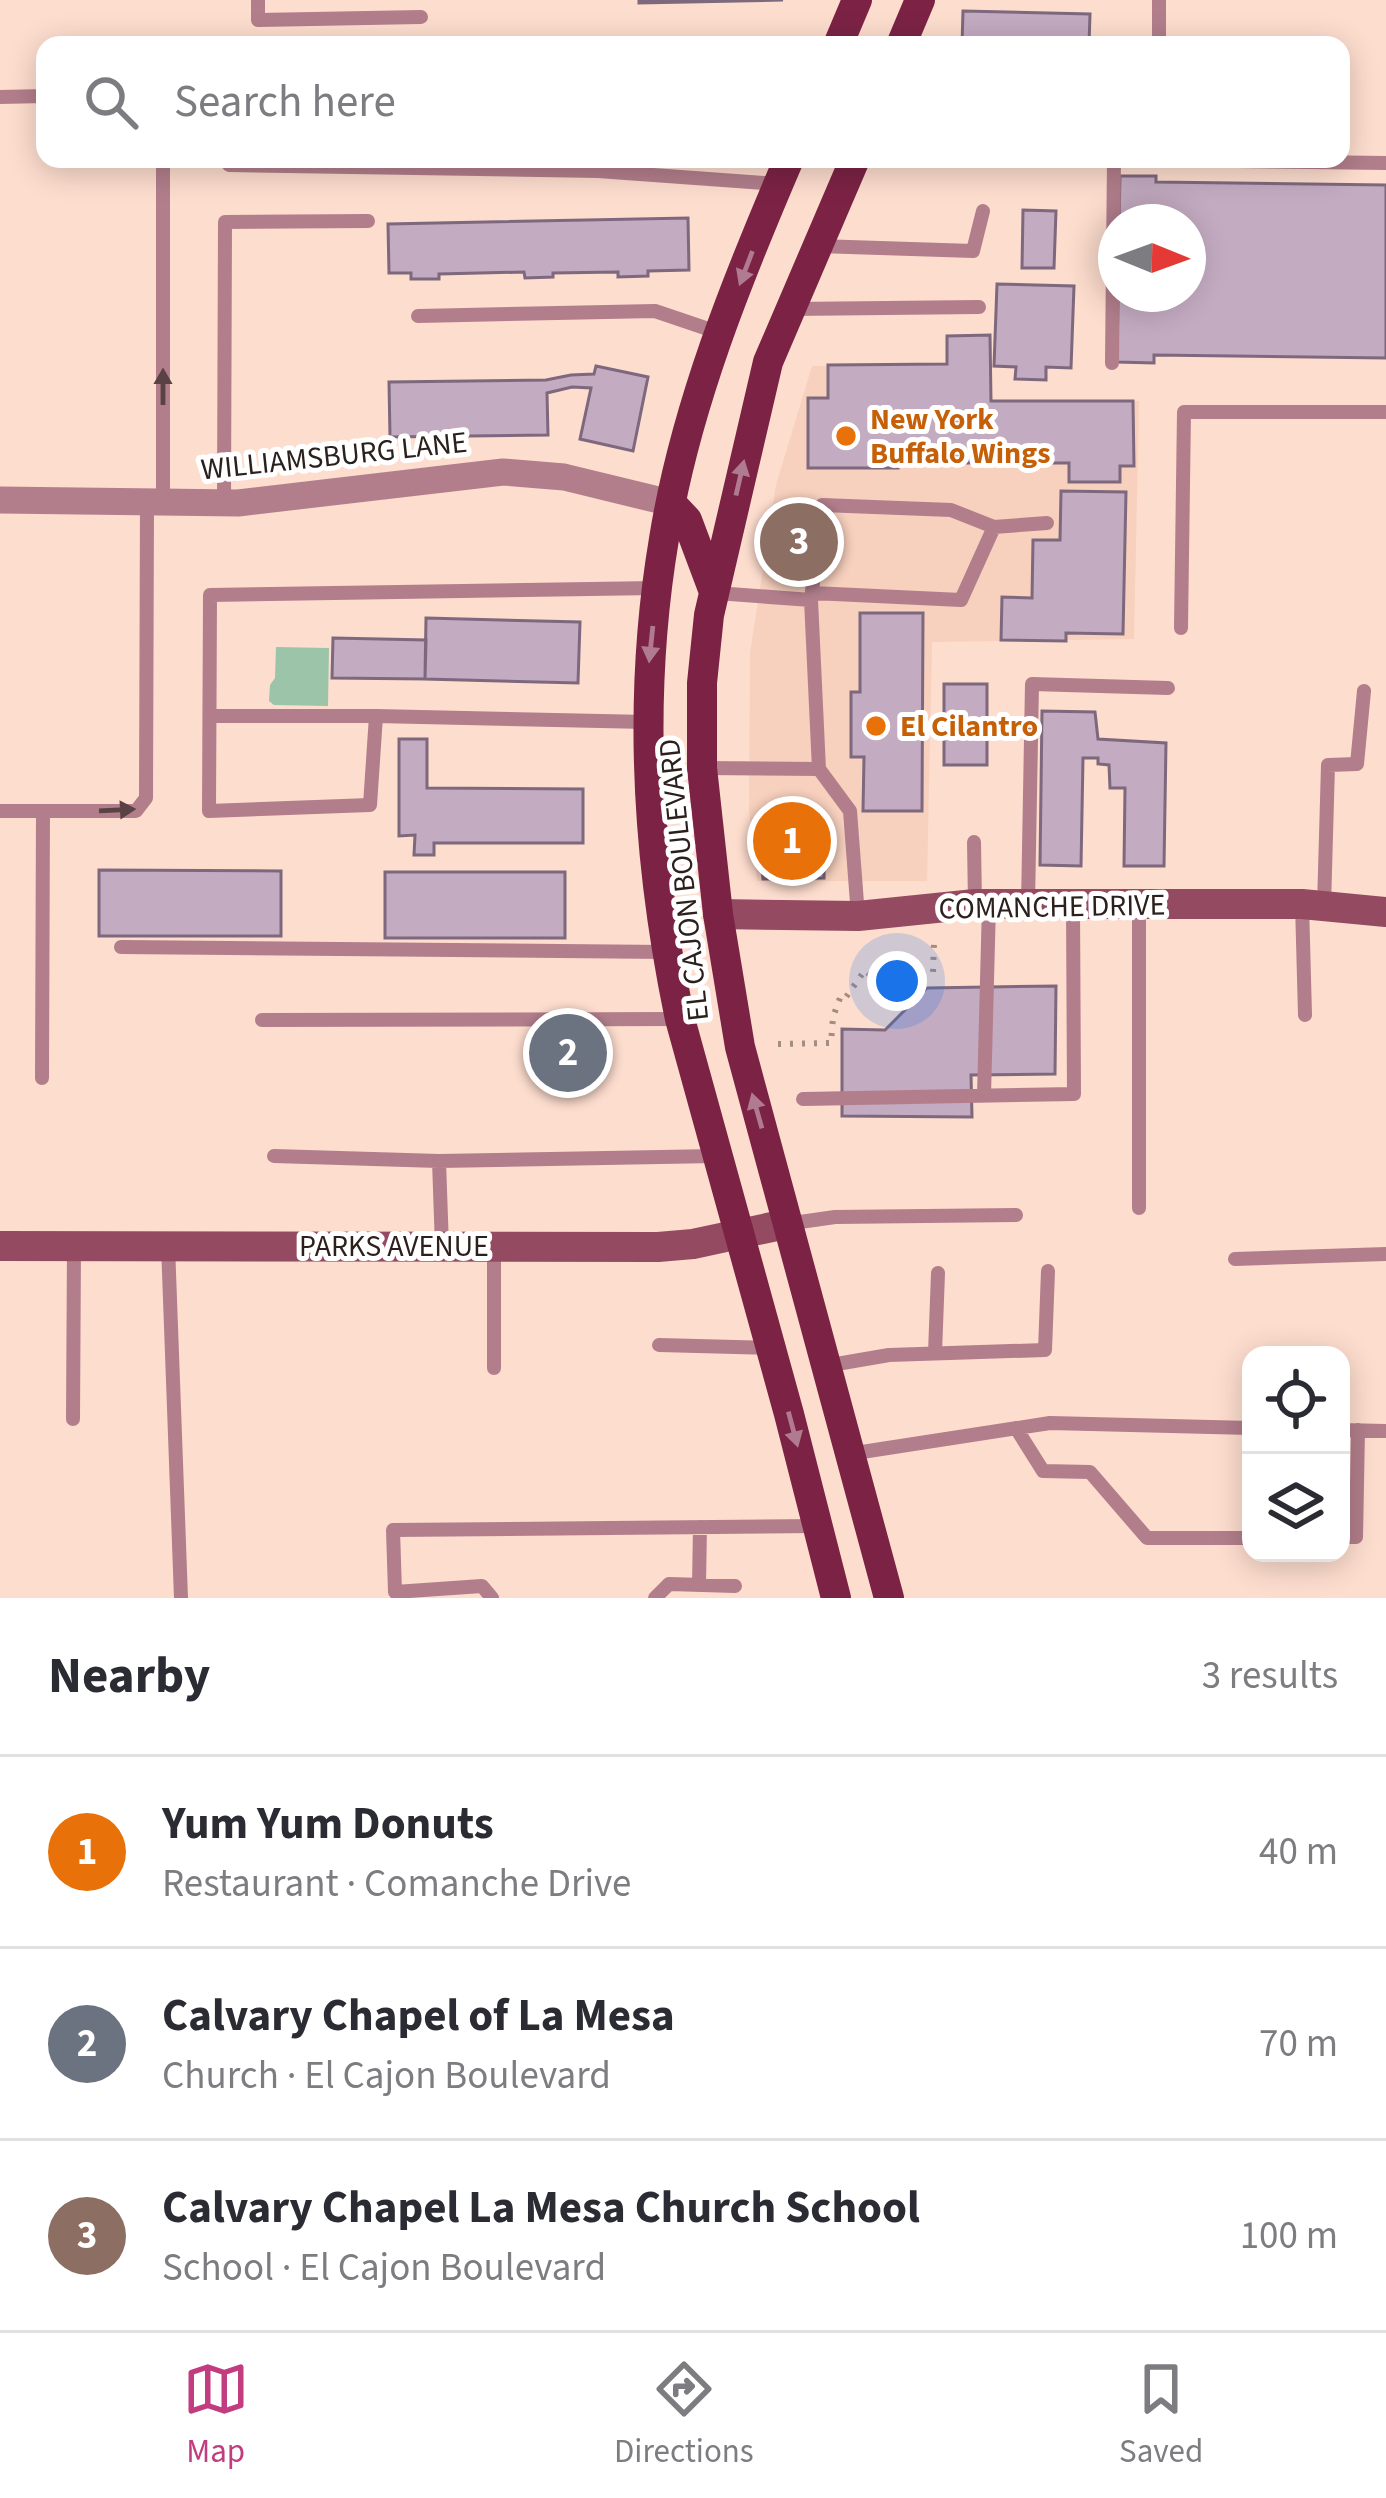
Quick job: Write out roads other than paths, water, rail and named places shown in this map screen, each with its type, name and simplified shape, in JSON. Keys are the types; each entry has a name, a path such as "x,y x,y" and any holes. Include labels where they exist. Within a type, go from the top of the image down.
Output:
{"main road":[{"path":"842,36 857,0"},
{"path":"906,36 920,0"},
{"name":"EL CAJON BOULEVARD","path":"851,168 768,362 714,592 702,683 702,768 718,914 740,1047 889,1598"},
{"name":"EL CAJON BOULEVARD","path":"784,171 720,333 670,503 656,588 647,722 652,831 666,952 680,1019 836,1598"},
{"path":"670,503 687,520 714,592"}],"street":[{"name":"WILLIAMSBURG LANE","path":"0,500 224,503 503,472 564,477 670,503"},
{"name":"COMANCHE DRIVE","path":"718,914 858,916 982,904 1313,905 1386,912"},
{"name":"PARKS AVENUE","path":"0,1246 658,1247 786,1224"}],"lane":[{"path":"258,0 258,20 421,17"},
{"path":"1159,36 1160,0"},
{"path":"0,97 36,96"},
{"path":"1350,162 1386,163"},
{"path":"0,811 136,812 146,797 163,168"},
{"path":"692,168 784,171"},
{"path":"1112,363 1114,168"},
{"path":"818,246 973,251 983,211"},
{"path":"224,503 225,222 368,221"},
{"path":"791,308 979,307"},
{"path":"418,316 655,311 720,333"},
{"path":"1181,628 1184,412 1386,412"},
{"path":"858,916 850,811 819,769 812,596 822,505 951,510 994,527 1047,523"},
{"path":"714,592 961,600 994,527"},
{"path":"376,716 370,805 209,811 210,595 656,588"},
{"path":"1028,904 1032,684 1168,688"},
{"path":"1305,1015 1328,765 1358,764 1364,691"},
{"path":"210,716 647,722"},
{"path":"702,768 819,769"},
{"path":"42,1078 43,811"},
{"path":"974,842 982,904 984,1096"},
{"path":"803,1100 1074,1094 1073,905"},
{"path":"1139,905 1139,1208"},
{"path":"121,947 666,952"},
{"path":"262,1020 680,1019"},
{"path":"274,1156 439,1161 716,1156"},
{"path":"439,1161 442,1247"},
{"path":"786,1224 835,1216 1016,1215"},
{"path":"73,1419 74,1245"},
{"path":"168,1245 181,1598"},
{"path":"494,1246 494,1368"},
{"path":"1235,1259 1386,1254"},
{"path":"825,1366 890,1354 1045,1350 1048,1270"},
{"path":"935,1353 938,1273"},
{"path":"659,1346 771,1348"},
{"path":"849,1454 1050,1423 1242,1428"},
{"path":"1016,1428 1043,1472 1090,1472 1147,1538 1242,1538"},
{"path":"1350,1430 1386,1431"},
{"path":"1350,1537 1356,1537 1358,1430"},
{"path":"493,1598 482,1586 395,1592 393,1530 818,1526"},
{"path":"699,1585 700,1527"},
{"path":"655,1598 669,1584 735,1586"}],"place":[{"name":"New York Buffalo Wings","path":"846,436"},
{"name":"Calvary Chapel La Mesa Church School","path":"799,542"},
{"name":"El Cilantro","path":"876,726"},
{"name":"Yum Yum Donuts","path":"792,841"},
{"name":"Calvary Chapel of La Mesa","path":"568,1053"}]}
